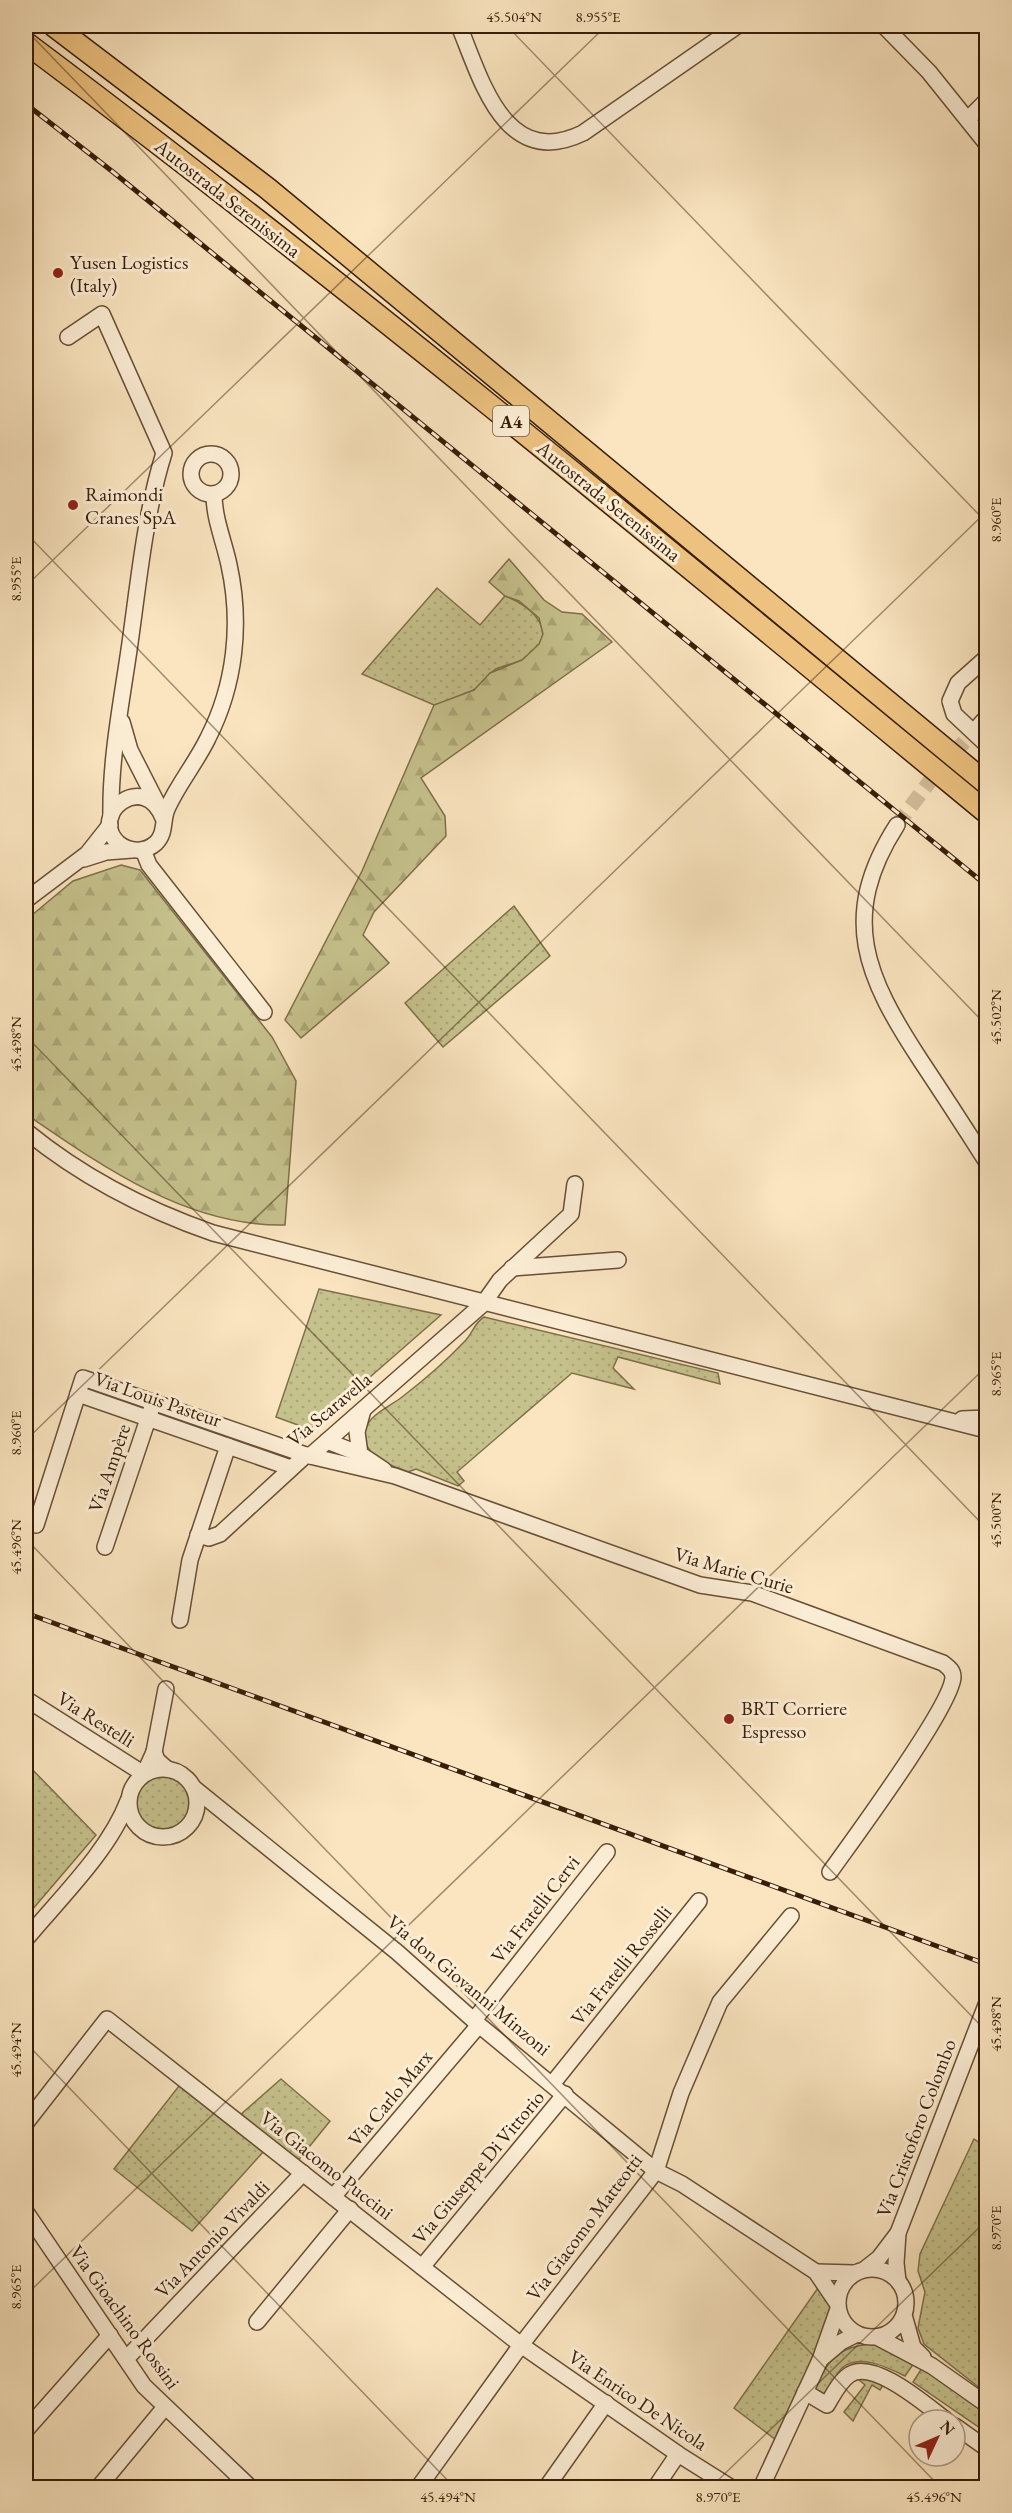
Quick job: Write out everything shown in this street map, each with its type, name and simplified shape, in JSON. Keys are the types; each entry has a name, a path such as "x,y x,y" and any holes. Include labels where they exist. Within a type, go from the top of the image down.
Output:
{"highway":[{"name":"Autostrada Serenissima","path":"54,26 267,188 987,783"},
{"name":"Autostrada Serenissima","path":"26,43 157,142 544,448 987,812"}],"street":[{"path":"459,26 501,118 523,134 552,140 571,138 583,133 736,26"},
{"path":"884,26 969,118 987,143"},
{"path":"969,118 987,101"},
{"path":"68,337 102,314 164,453 150,508 112,771 110,820 117,841 137,850 264,1012"},
{"path":"156,806 176,788 214,727 222,706 234,656 237,626 232,577 216,518 214,494"},
{"path":"987,658 958,683 950,700 954,714 987,744"},
{"path":"73,865 97,854 137,850 156,843 161,835 156,806 148,782 126,739 121,706"},
{"path":"148,782 160,791 176,788"},
{"path":"156,806 176,788"},
{"path":"26,900 73,865 99,841 121,802 138,796 156,806"},
{"path":"897,825 876,862 865,904 866,949 871,972 900,1029 987,1161"},
{"path":"26,1131 99,1183 186,1224 258,1247 987,1430"},
{"name":"Via Scaravella","path":"198,1535 209,1538 220,1534 291,1468 327,1441 483,1304 500,1280 571,1214 575,1184"},
{"path":"512,1268 618,1260"},
{"name":"Via Louis Pasteur","path":"291,1468 78,1394 83,1378 308,1456"},
{"path":"36,1525 78,1394"},
{"name":"Via Ampère","path":"105,1547 153,1403"},
{"path":"360,1454 357,1432 363,1410"},
{"path":"950,1419 987,1418"},
{"path":"180,1620 190,1560 238,1432"},
{"path":"327,1441 360,1454 394,1476"},
{"name":"Via Marie Curie","path":"308,1456 394,1476 700,1585 752,1593 943,1663 950,1668 953,1676 951,1685 933,1720 830,1872"},
{"path":"26,1939 107,1841 122,1819 135,1782 144,1774 154,1752 166,1689"},
{"name":"Via Restelli","path":"26,1699 144,1774"},
{"path":"107,1841 128,1830 165,1837 186,1829 196,1812 194,1788 186,1778 167,1769 157,1760 154,1752"},
{"path":"144,1774 167,1769"},
{"name":"Via don Giovanni Minzoni","path":"194,1788 397,1952 476,2022 553,2083 656,2171 682,2184 816,2272"},
{"path":"128,1801 131,1818 146,1833"},
{"name":"Via don Giovanni Minzoni","path":"186,1829 198,1821 215,1817 251,1835"},
{"name":"Via Fratelli Cervi","path":"476,2022 607,1852"},
{"name":"Via Fratelli Rosselli","path":"553,2083 699,1900"},
{"name":"Via Giacomo Matteotti","path":"418,2487 521,2345 656,2171 681,2093 720,2002 791,1916"},
{"name":"Via Cristoforo Colombo","path":"859,2271 879,2258 898,2234 987,2005"},
{"name":"Via Giacomo Puccini","path":"26,2123 107,2019 521,2345"},
{"name":"Via Carlo Marx","path":"333,2197 476,2022"},
{"name":"Via Giuseppe Di Vittorio","path":"422,2267 565,2094"},
{"name":"Via Antonio Vivaldi","path":"126,2359 303,2173"},
{"path":"257,2322 350,2209"},
{"name":"Via Gioachino Rossini","path":"26,2213 144,2386 251,2487"},
{"name":"Via Cristoforo Colombo","path":"898,2234 896,2263 898,2281"},
{"path":"816,2272 883,2270 898,2281 905,2297 904,2315 913,2347 932,2366"},
{"path":"761,2487 820,2360 845,2281 859,2271"},
{"path":"816,2272 837,2306 841,2319 856,2334"},
{"path":"877,2337 894,2330 904,2315"},
{"path":"820,2360 841,2342 856,2334 877,2337 932,2366 987,2404"},
{"path":"26,2430 110,2335"},
{"name":"Via Enrico De Nicola","path":"521,2345 678,2454 732,2487"},
{"path":"805,2392 828,2405 850,2374 860,2371 874,2373 892,2382 929,2408"},
{"path":"546,2487 606,2403"},
{"path":"98,2487 165,2407"},
{"path":"967,2434 987,2448"},
{"path":"655,2487 678,2454"}],"green space":[{"path":"509,559 544,600 562,612 582,614 612,642 421,778 445,816 446,836 374,912 363,935 389,963 301,1038 285,1020 362,871 434,705 474,690 490,673 522,660 539,644 543,634 539,618 519,601 505,596 489,582"},
{"path":"437,588 480,625 505,596 516,601 526,607 540,624 543,633 541,642 522,660 491,672 475,689 452,700 434,705 362,674"},
{"path":"121,865 140,870 272,1037 296,1081 285,1225 249,1223 214,1216 181,1205 116,1173 26,1114 26,920 73,881"},
{"path":"514,906 550,956 443,1047 405,1003"},
{"path":"319,1289 441,1315 291,1446 298,1425 276,1417"},
{"path":"484,1317 718,1373 720,1384 618,1357 613,1368 634,1389 572,1373 457,1472 464,1481 458,1486 416,1469 408,1472 389,1464 371,1452 365,1440 365,1432 371,1419 442,1364 467,1339"},
{"path":"26,1763 96,1835 26,1917"},
{"path":"158,1776 168,1776 178,1780 186,1788 190,1803 186,1818 178,1826 168,1830 158,1830 148,1826 140,1818 136,1808 136,1798 140,1788 148,1780"},
{"path":"281,2079 330,2121 297,2162 239,2116"},
{"path":"179,2086 263,2152 192,2231 114,2169"},
{"path":"974,2139 986,2147 986,2393 924,2344 918,2328 925,2292 918,2271 920,2254"},
{"path":"818,2288 834,2307 780,2443 734,2408"},
{"path":"870,2344 889,2348 914,2363 905,2376 874,2363 849,2364 839,2371 825,2397 813,2390 834,2357 848,2349"},
{"path":"922,2368 986,2412 986,2432 967,2419 967,2408 951,2408 913,2382"},
{"path":"857,2378 885,2382 880,2390 872,2385 853,2421 844,2412 865,2385"}],"tunnel":[{"path":"897,825 939,769 979,726"}],"railway":[{"path":"26,104 113,172 986,885"},
{"path":"26,1613 986,1964"}],"place":[{"name":"Yusen Logistics (Italy)","path":"58,273"},
{"name":"Raimondi Cranes SpA","path":"73,505"},
{"name":"BRT Corriere Espresso","path":"729,1719"}]}
